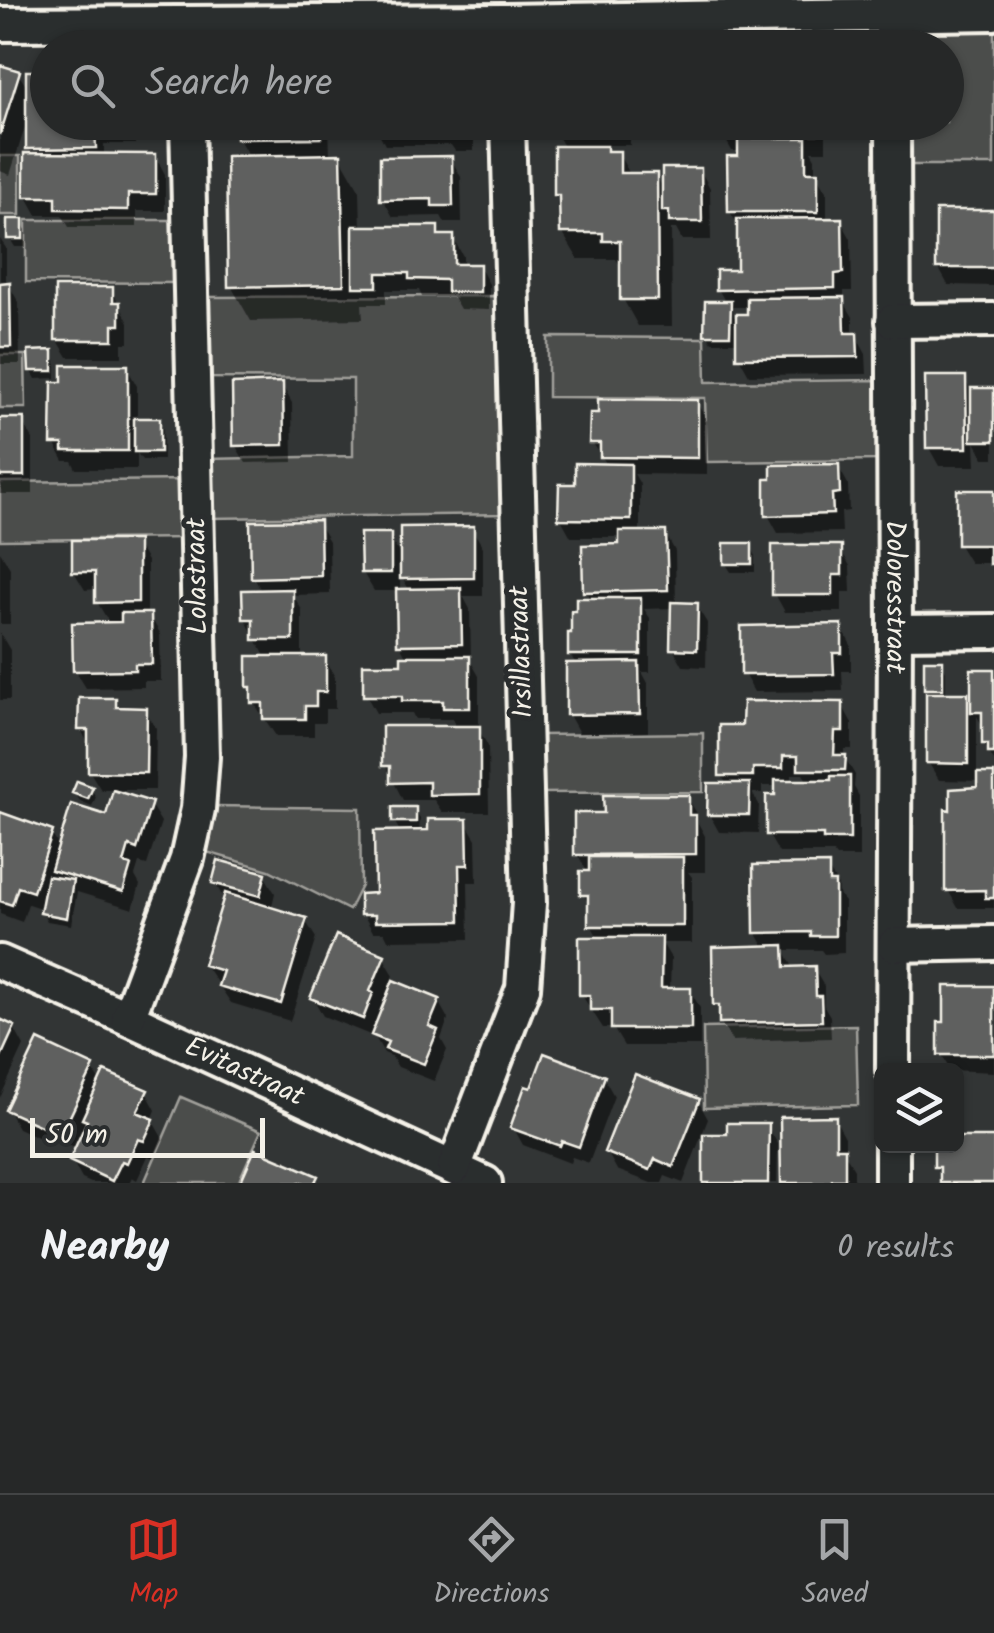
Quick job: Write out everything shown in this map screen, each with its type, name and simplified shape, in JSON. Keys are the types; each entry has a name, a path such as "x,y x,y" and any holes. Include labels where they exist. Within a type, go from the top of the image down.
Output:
{"street":[{"path":"562,30 892,7 994,13"},
{"path":"0,24 101,30"},
{"name":"Lolastraat","path":"128,1018 187,859 198,809 202,757 188,140"},
{"name":"Irsillastraat","path":"454,1168 523,988 529,903 508,140"},
{"name":"Doloresstraat","path":"892,140 893,1063"},
{"path":"893,321 994,320"},
{"path":"895,632 994,630"},
{"path":"894,944 994,942"},
{"name":"Evitastraat","path":"0,962 486,1183"},
{"path":"892,1153 892,1183"}],"shaded area":[{"path":"994,27 994,165 906,165 907,140 964,140 964,30 925,30"},
{"path":"0,156 20,156 20,215 0,215"},
{"path":"26,220 178,220 178,283 26,282"},
{"path":"504,296 508,514 207,518 206,459 353,456 353,379 206,378 205,297"},
{"path":"548,337 705,338 706,382 879,380 880,460 707,462 705,398 548,397"},
{"path":"0,355 25,355 26,408 0,408"},
{"path":"186,480 187,538 0,540 0,482"},
{"path":"703,733 703,792 538,793 538,735"},
{"path":"215,806 360,808 361,886 349,910 269,870 203,851"},
{"path":"856,1025 858,1105 704,1108 703,1028"},
{"path":"181,1097 261,1131 238,1183 144,1183"}],"building":[{"path":"0,65 20,71 0,135"},
{"path":"26,71 30,71 30,140 96,140 96,148 26,149"},
{"path":"738,140 806,140 806,172 818,172 818,212 728,212 727,156 738,156"},
{"path":"554,146 607,146 607,151 620,151 620,173 657,173 658,300 620,300 620,241 603,241 603,233 560,233 559,195 554,195"},
{"path":"24,153 156,154 156,194 128,194 128,210 56,209 56,197 24,197"},
{"path":"341,154 344,285 228,287 226,156"},
{"path":"452,156 453,206 432,206 432,199 380,200 380,157"},
{"path":"662,168 701,168 702,222 669,222 669,211 662,211"},
{"path":"936,210 994,210 994,268 936,268"},
{"path":"842,218 843,273 835,274 835,288 716,290 716,270 737,270 737,219"},
{"path":"7,219 23,219 23,239 7,239"},
{"path":"353,226 438,226 438,235 454,235 454,264 480,264 480,292 447,292 447,280 409,279 409,273 377,273 377,287 353,287"},
{"path":"10,282 11,347 0,347 0,283"},
{"path":"55,287 113,287 113,302 120,302 120,325 113,325 113,340 55,340"},
{"path":"844,297 845,333 857,333 858,357 736,358 736,314 747,314 747,298"},
{"path":"705,301 731,301 730,335 704,335"},
{"path":"53,350 53,371 29,371 28,351"},
{"path":"62,365 128,365 128,451 63,451 63,444 51,444 52,382 62,382"},
{"path":"925,376 966,376 967,448 926,448"},
{"path":"283,382 284,445 233,446 232,384"},
{"path":"971,388 994,388 994,441 971,441"},
{"path":"598,399 698,400 698,458 600,457 600,443 589,443 590,413 598,413"},
{"path":"0,418 24,418 24,476 0,476"},
{"path":"134,418 160,418 160,452 134,452"},
{"path":"575,463 631,464 631,520 558,519 559,484 575,484"},
{"path":"839,464 840,493 832,494 833,514 765,516 765,479 771,479 771,465"},
{"path":"957,490 994,490 994,564 989,564 989,545 957,545"},
{"path":"320,520 321,576 251,578 250,521"},
{"path":"474,526 474,578 400,579 400,527"},
{"path":"619,531 666,531 668,590 583,592 582,545 619,544"},
{"path":"360,533 391,533 391,573 361,573"},
{"path":"72,540 138,540 138,602 95,603 95,572 72,572"},
{"path":"724,543 752,543 752,564 724,564"},
{"path":"772,545 842,545 842,575 833,575 833,595 772,595"},
{"path":"461,588 462,644 397,645 396,589"},
{"path":"293,589 293,640 253,640 253,619 243,619 242,590"},
{"path":"576,598 641,598 641,655 568,655 571,611 576,611"},
{"path":"671,602 698,603 697,650 670,649"},
{"path":"121,613 151,613 152,664 135,664 135,670 73,671 72,623 121,622"},
{"path":"842,624 842,653 833,653 834,674 741,675 741,626"},
{"path":"247,656 326,656 326,692 316,692 316,706 305,706 305,719 263,719 263,703 251,703"},
{"path":"401,656 470,656 470,708 443,708 443,701 402,701 402,696 363,696 363,664 401,664"},
{"path":"924,660 943,660 943,689 924,689"},
{"path":"639,662 640,714 566,715 566,663"},
{"path":"971,669 994,669 994,753 988,753 988,744 982,744 982,712 971,712"},
{"path":"926,693 968,693 968,764 926,763"},
{"path":"79,698 116,698 116,707 147,708 146,773 88,772 88,730 78,730"},
{"path":"743,701 843,702 843,731 835,731 834,755 846,755 845,770 798,770 798,756 783,756 783,768 753,768 753,776 719,776 719,725 742,725"},
{"path":"382,726 480,726 480,794 429,795 429,782 390,783 390,766 382,766"},
{"path":"977,773 994,773 994,898 985,898 985,890 945,891 945,809 950,810 950,789 977,787"},
{"path":"831,776 850,776 850,839 766,835 766,795 775,795 775,780 831,780"},
{"path":"77,781 93,787 88,799 72,793"},
{"path":"708,783 750,783 749,815 707,815"},
{"path":"113,790 152,802 137,849 129,846 124,863 131,865 123,892 51,870 71,804 106,815"},
{"path":"603,795 689,795 689,815 696,815 696,854 574,855 574,813 604,813"},
{"path":"392,807 416,807 416,822 392,822"},
{"path":"0,812 53,831 33,892 18,887 12,905 0,901"},
{"path":"428,819 467,819 468,865 459,865 460,921 375,922 375,915 360,915 360,894 375,893 374,831 428,830"},
{"path":"589,857 683,857 683,926 588,926 588,895 580,895 580,871 589,871"},
{"path":"218,860 266,873 260,896 212,883"},
{"path":"829,864 829,882 835,882 835,936 811,936 811,932 754,933 753,865"},
{"path":"47,876 73,880 67,918 40,913"},
{"path":"225,893 307,918 281,1004 218,986 223,971 203,965"},
{"path":"336,935 385,955 363,1019 310,998"},
{"path":"579,937 662,937 661,988 691,988 691,1029 611,1029 611,1010 590,1010 590,995 579,995"},
{"path":"784,945 785,967 815,966 822,1021 719,1023 719,1005 713,1005 712,947"},
{"path":"393,980 440,999 429,1026 438,1030 424,1064 385,1049 388,1042 371,1035"},
{"path":"944,986 994,986 994,1055 938,1055 938,1022 944,1022"},
{"path":"0,1019 15,1026 0,1059"},
{"path":"38,1040 94,1066 63,1131 45,1122 43,1127 5,1110"},
{"path":"544,1053 605,1076 579,1147 562,1141 560,1146 510,1128 525,1086 531,1088"},
{"path":"104,1071 148,1090 137,1112 154,1119 144,1141 138,1139 127,1163 122,1161 112,1181 69,1161 87,1121 82,1119"},
{"path":"635,1074 700,1099 673,1167 655,1159 650,1170 604,1152"},
{"path":"836,1116 836,1148 845,1148 845,1180 781,1183 780,1117"},
{"path":"727,1123 769,1123 768,1183 703,1183 703,1134 727,1134"},
{"path":"964,1137 994,1137 994,1183 940,1183 940,1167 934,1167 934,1153 964,1153"},
{"path":"255,1149 318,1176 318,1183 240,1183"}]}
